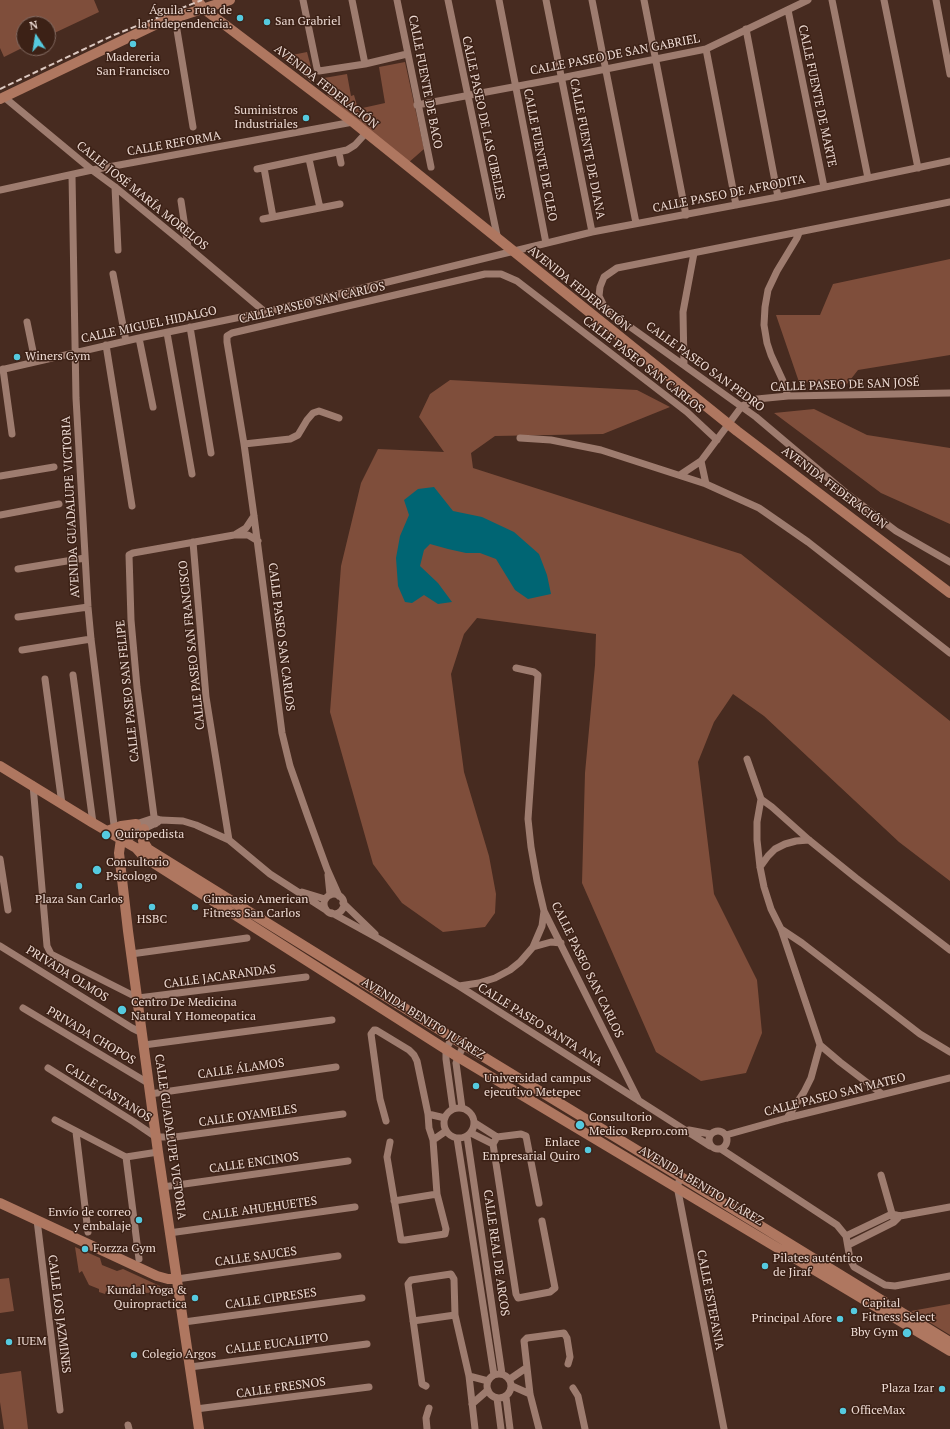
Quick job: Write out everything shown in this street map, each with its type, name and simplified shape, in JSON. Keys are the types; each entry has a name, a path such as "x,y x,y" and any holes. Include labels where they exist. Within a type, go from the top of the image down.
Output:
{"main road":[{"name":"AVENIDA FEDERACIÓN","path":"197,0 204,9 353,122 365,134 737,431 950,593"},
{"path":"2,98 158,23 230,0"},
{"name":"AVENIDA BENITO JUÁREZ","path":"0,766 136,848 144,857 446,1049 677,1186 950,1351"},
{"path":"117,837 128,824 140,826 143,841 148,848"},
{"name":"CALLE GUADALUPE VICTORIA","path":"117,837 148,1083 199,1429"},
{"path":"136,848 148,848"},
{"name":"AVENIDA BENITO JUÁREZ","path":"148,848 452,1038 950,1342"},
{"path":"0,1203 157,1276 168,1279 177,1279"}],"street":[{"path":"303,0 318,70 321,71 365,64 408,54"},
{"path":"352,0 365,64"},
{"name":"CALLE FUENTE DE BACO","path":"397,0 431,167"},
{"name":"CALLE PASEO DE LAS CIBELES","path":"448,0 498,240"},
{"name":"CALLE FUENTE DE CLEO","path":"499,0 546,243"},
{"name":"CALLE FUENTE DE DIANA","path":"546,0 592,232"},
{"path":"592,0 636,223"},
{"path":"644,0 686,215"},
{"name":"CALLE PASEO DE SAN GABRIEL","path":"418,105 706,49 808,0"},
{"path":"832,0 868,178"},
{"path":"884,0 918,168"},
{"path":"936,0 950,74"},
{"name":"CALLE FUENTE DE MARTE","path":"788,10 824,187"},
{"path":"175,18 194,127"},
{"path":"746,29 778,197"},
{"path":"706,49 736,205"},
{"name":"CALLE JOSÉ MARÍA MORELOS","path":"2,98 115,187 265,312"},
{"name":"CALLE REFORMA","path":"0,190 92,170 353,122"},
{"path":"273,217 260,168 309,159 352,148 365,134"},
{"path":"339,152 341,163"},
{"path":"309,159 320,208"},
{"name":"CALLE PASEO DE AFRODITA","path":"512,251 592,232 778,197 950,161"},
{"name":"AVENIDA GUADALUPE VICTORIA","path":"72,175 75,352 88,607 117,837"},
{"path":"115,187 118,250"},
{"path":"181,201 188,247"},
{"name":"CALLE PASEO SAN PEDRO","path":"950,202 617,268 604,277 600,287 599,296 604,306 614,316 742,406 846,493 896,531 950,562"},
{"path":"263,219 340,204"},
{"path":"788,396 783,381 770,355 764,325 765,307 768,290 799,232"},
{"name":"CALLE MIGUEL HIDALGO","path":"2,369 106,345 265,312 512,251"},
{"path":"684,365 683,312 694,253"},
{"path":"113,274 126,341"},
{"name":"CALLE PASEO SAN CARLOS","path":"339,896 327,869 290,766 282,733 258,541 244,444 226,339 229,334 470,278 501,274 517,281 687,412 717,440"},
{"path":"27,322 35,361"},
{"path":"190,328 211,453"},
{"path":"167,333 192,474"},
{"path":"139,338 153,407"},
{"path":"106,345 132,506"},
{"path":"2,369 12,434"},
{"name":"CALLE PASEO DE SAN JOSÉ","path":"742,406 756,399 788,396 950,393"},
{"path":"680,475 701,461 742,406"},
{"path":"244,444 290,439 298,435 313,413 319,411 339,418"},
{"path":"520,438 551,440 601,450 706,484 759,508 796,534 950,653"},
{"path":"701,461 706,484"},
{"path":"0,476 54,467"},
{"path":"0,515 59,504"},
{"path":"234,535 246,528 254,516"},
{"path":"193,542 234,535 248,535 258,541"},
{"name":"CALLE PASEO SAN FELIPE","path":"157,821 137,687 131,620 129,555 133,552 193,542"},
{"name":"CALLE PASEO SAN FRANCISCO","path":"193,542 206,697 229,840"},
{"path":"18,569 85,558"},
{"path":"18,617 88,607"},
{"path":"22,650 91,638"},
{"name":"CALLE PASEO SAN CARLOS","path":"516,668 534,672 538,675 528,819 532,854 544,911 639,1101"},
{"path":"73,675 93,823"},
{"path":"45,678 62,804"},
{"path":"747,759 761,799 757,822 757,840 764,887 771,909 781,930 820,1045 882,1094"},
{"path":"33,785 47,949 51,954 138,998"},
{"path":"761,799 772,806 809,840 856,878 950,950"},
{"name":"CALLE PASEO SANTA ANA","path":"117,837 137,832 140,826 157,821 183,821 196,825 229,840 270,874 329,912 459,986 686,1130 703,1143 710,1146"},
{"path":"760,867 775,849 784,844 809,840"},
{"path":"0,859 8,910"},
{"name":"CALLE PASEO SAN CARLOS","path":"327,869 328,897"},
{"name":"CALLE PASEO SANTA ANA","path":"295,890 328,897"},
{"path":"335,894 339,896 343,903 343,907 339,912 329,912 324,905 328,897 335,894"},
{"name":"CALLE PASEO SANTA ANA","path":"343,903 380,940"},
{"path":"459,986 479,984 495,978 510,970 520,962 534,947 542,926 544,911"},
{"path":"781,930 802,943 920,1034 950,1052"},
{"path":"132,954 247,938"},
{"path":"534,947 551,942 561,943"},
{"name":"PRIVADA OLMOS","path":"0,946 142,1033"},
{"name":"CALLE JACARANDAS","path":"138,998 306,976"},
{"name":"PRIVADA CHOPOS","path":"24,1008 148,1083"},
{"path":"144,1045 332,1020"},
{"path":"386,1121 380,1099 371,1034 374,1030 409,1050 418,1061 428,1114 429,1128 433,1140 437,1194 446,1229 445,1234 401,1240 387,1157 390,1142"},
{"path":"452,1038 446,1049 446,1059 453,1109"},
{"path":"462,1108 456,1066 458,1056 464,1045"},
{"path":"787,1118 804,1092 811,1078 820,1045"},
{"name":"CALLE ÁLAMOS","path":"150,1094 336,1067"},
{"name":"CALLE CASTANOS","path":"48,1068 156,1137"},
{"name":"CALLE PASEO SAN MATEO","path":"726,1135 787,1118 950,1078"},
{"path":"493,1144 469,1134 457,1138 449,1134 446,1131 444,1122 445,1118 453,1109 467,1109 471,1113 475,1123 497,1137 521,1134 526,1136 539,1203"},
{"name":"CALLE OYAMELES","path":"156,1137 175,1137 344,1114"},
{"path":"428,1114 445,1118"},
{"path":"55,1120 126,1157 158,1152"},
{"path":"469,1134 475,1123"},
{"name":"CALLE PASEO SANTA ANA","path":"686,1130 710,1134"},
{"path":"433,1140 446,1131"},
{"path":"721,1149 726,1145 727,1138 726,1135 720,1131 716,1131 710,1134 708,1138 710,1146 715,1149 721,1149 837,1225 846,1236 850,1259 854,1267 885,1285 895,1286 950,1276"},
{"path":"76,1132 88,1232"},
{"name":"CALLE REAL DE ARCOS","path":"469,1134 502,1374"},
{"path":"497,1137 493,1144 516,1294 518,1298 550,1292 555,1288 542,1221"},
{"name":"CALLE REAL DE ARCOS","path":"457,1138 494,1375"},
{"path":"126,1157 139,1259"},
{"name":"CALLE ENCINOS","path":"163,1187 348,1161"},
{"path":"881,1175 893,1218"},
{"path":"677,1186 682,1177"},
{"name":"CALLE ESTEFANIA","path":"677,1186 724,1429"},
{"path":"394,1201 437,1194"},
{"name":"CALLE AHUEHUETES","path":"169,1233 354,1207"},
{"path":"846,1236 900,1216 950,1207"},
{"path":"848,1245 893,1218"},
{"name":"CALLE LOS JAZMINES","path":"37,1220 60,1410"},
{"name":"CALLE SAUCES","path":"177,1279 338,1256"},
{"path":"426,1386 422,1384 408,1284 409,1281 448,1274 453,1276 454,1279 455,1315 468,1376 475,1429"},
{"name":"CALLE CIPRESES","path":"184,1322 362,1298"},
{"path":"413,1321 455,1315"},
{"path":"539,1429 530,1394 523,1344 525,1339 560,1333 566,1335 570,1357 568,1364"},
{"name":"CALLE EUCALIPTO","path":"190,1367 367,1344"},
{"path":"526,1368 511,1382 509,1394 506,1396 497,1398 490,1394 488,1390 488,1381 494,1375 502,1374 511,1382 530,1394"},
{"path":"468,1376 488,1381"},
{"name":"CALLE FRESNOS","path":"196,1409 369,1387"},
{"path":"573,1388 578,1396 585,1429"},
{"path":"472,1404 488,1390"},
{"path":"506,1396 510,1429"},
{"path":"497,1398 501,1429"},
{"path":"427,1429 426,1418 429,1408"}],"shaded area":[{"path":"0,0 94,0 99,12 56,32 56,16 16,16 16,51 4,57 0,48"},
{"path":"307,52 314,79 311,82 282,57"},
{"path":"405,62 424,149 408,163 327,95 334,86 324,78 347,74 351,96 354,95 358,109 385,103 379,67"},
{"path":"950,259 950,355 858,370 847,384 799,382 776,315 820,315 833,284"},
{"path":"450,380 637,390 670,407 603,434 495,436 471,453 473,468 741,554 950,721 950,881 899,842 764,716 733,694 714,722 698,762 714,894 757,980 762,1033 746,1073 701,1081 656,1052 582,883 585,773 595,665 596,634 477,618 464,634 451,674 464,772 489,856 496,894 495,913 485,927 443,932 402,903 373,864 330,712 341,566 361,483 378,449 444,452 419,417 430,394"},
{"path":"814,409 867,435 950,448 950,524 881,493 774,413"},
{"path":"75,1247 100,1258 102,1265 117,1271 123,1269 160,1286 161,1292 114,1295 106,1291 105,1294 99,1292 99,1289 89,1285 82,1271 79,1273"},
{"path":"9,1278 14,1311 0,1313 0,1279"},
{"path":"950,1304 950,1335 911,1311"},
{"path":"21,1371 28,1429 4,1429 0,1402 0,1374"}],"water":[{"path":"434,487 453,511 482,517 514,532 539,554 547,575 551,594 528,599 515,590 496,559 480,553 466,553 430,544 424,550 420,566 438,583 452,602 438,604 424,595 412,603 405,602 398,586 396,558 400,536 409,515 404,500 418,489"}],"railway":[{"path":"0,89 114,35 202,0"}],"place":[{"name":"Águila - ruta de la independencia.","path":"240,18"},
{"name":"San Grabriel","path":"267,22"},
{"name":"Madereria San Francisco","path":"133,44"},
{"name":"Suministros Industriales","path":"306,118"},
{"name":"Winers Gym","path":"17,357"},
{"name":"Quiropedista","path":"106,835"},
{"name":"Consultorio Psicologo","path":"97,870"},
{"name":"Plaza San Carlos","path":"79,886"},
{"name":"HSBC","path":"152,907"},
{"name":"Gimnasio American Fitness San Carlos","path":"195,907"},
{"name":"Centro De Medicina Natural Y Homeopatica","path":"122,1010"},
{"name":"Universidad campus ejecutivo Metepec","path":"476,1086"},
{"name":"Consultorio Medico Repro.com","path":"580,1125"},
{"name":"Enlace Empresarial Quiro","path":"588,1150"},
{"name":"Envío de correo y embalaje","path":"139,1220"},
{"name":"Forzza Gym","path":"85,1249"},
{"name":"Pilates auténtico de Jiraf","path":"765,1266"},
{"name":"Kundal Yoga & Quiropractica","path":"195,1298"},
{"name":"Capital Fitness Select","path":"854,1311"},
{"name":"Principal Afore","path":"840,1319"},
{"name":"Bby Gym","path":"907,1333"},
{"name":"IUEM","path":"9,1342"},
{"name":"Colegio Argos","path":"134,1355"},
{"name":"Plaza Izar","path":"942,1389"},
{"name":"OfficeMax","path":"843,1411"}]}
